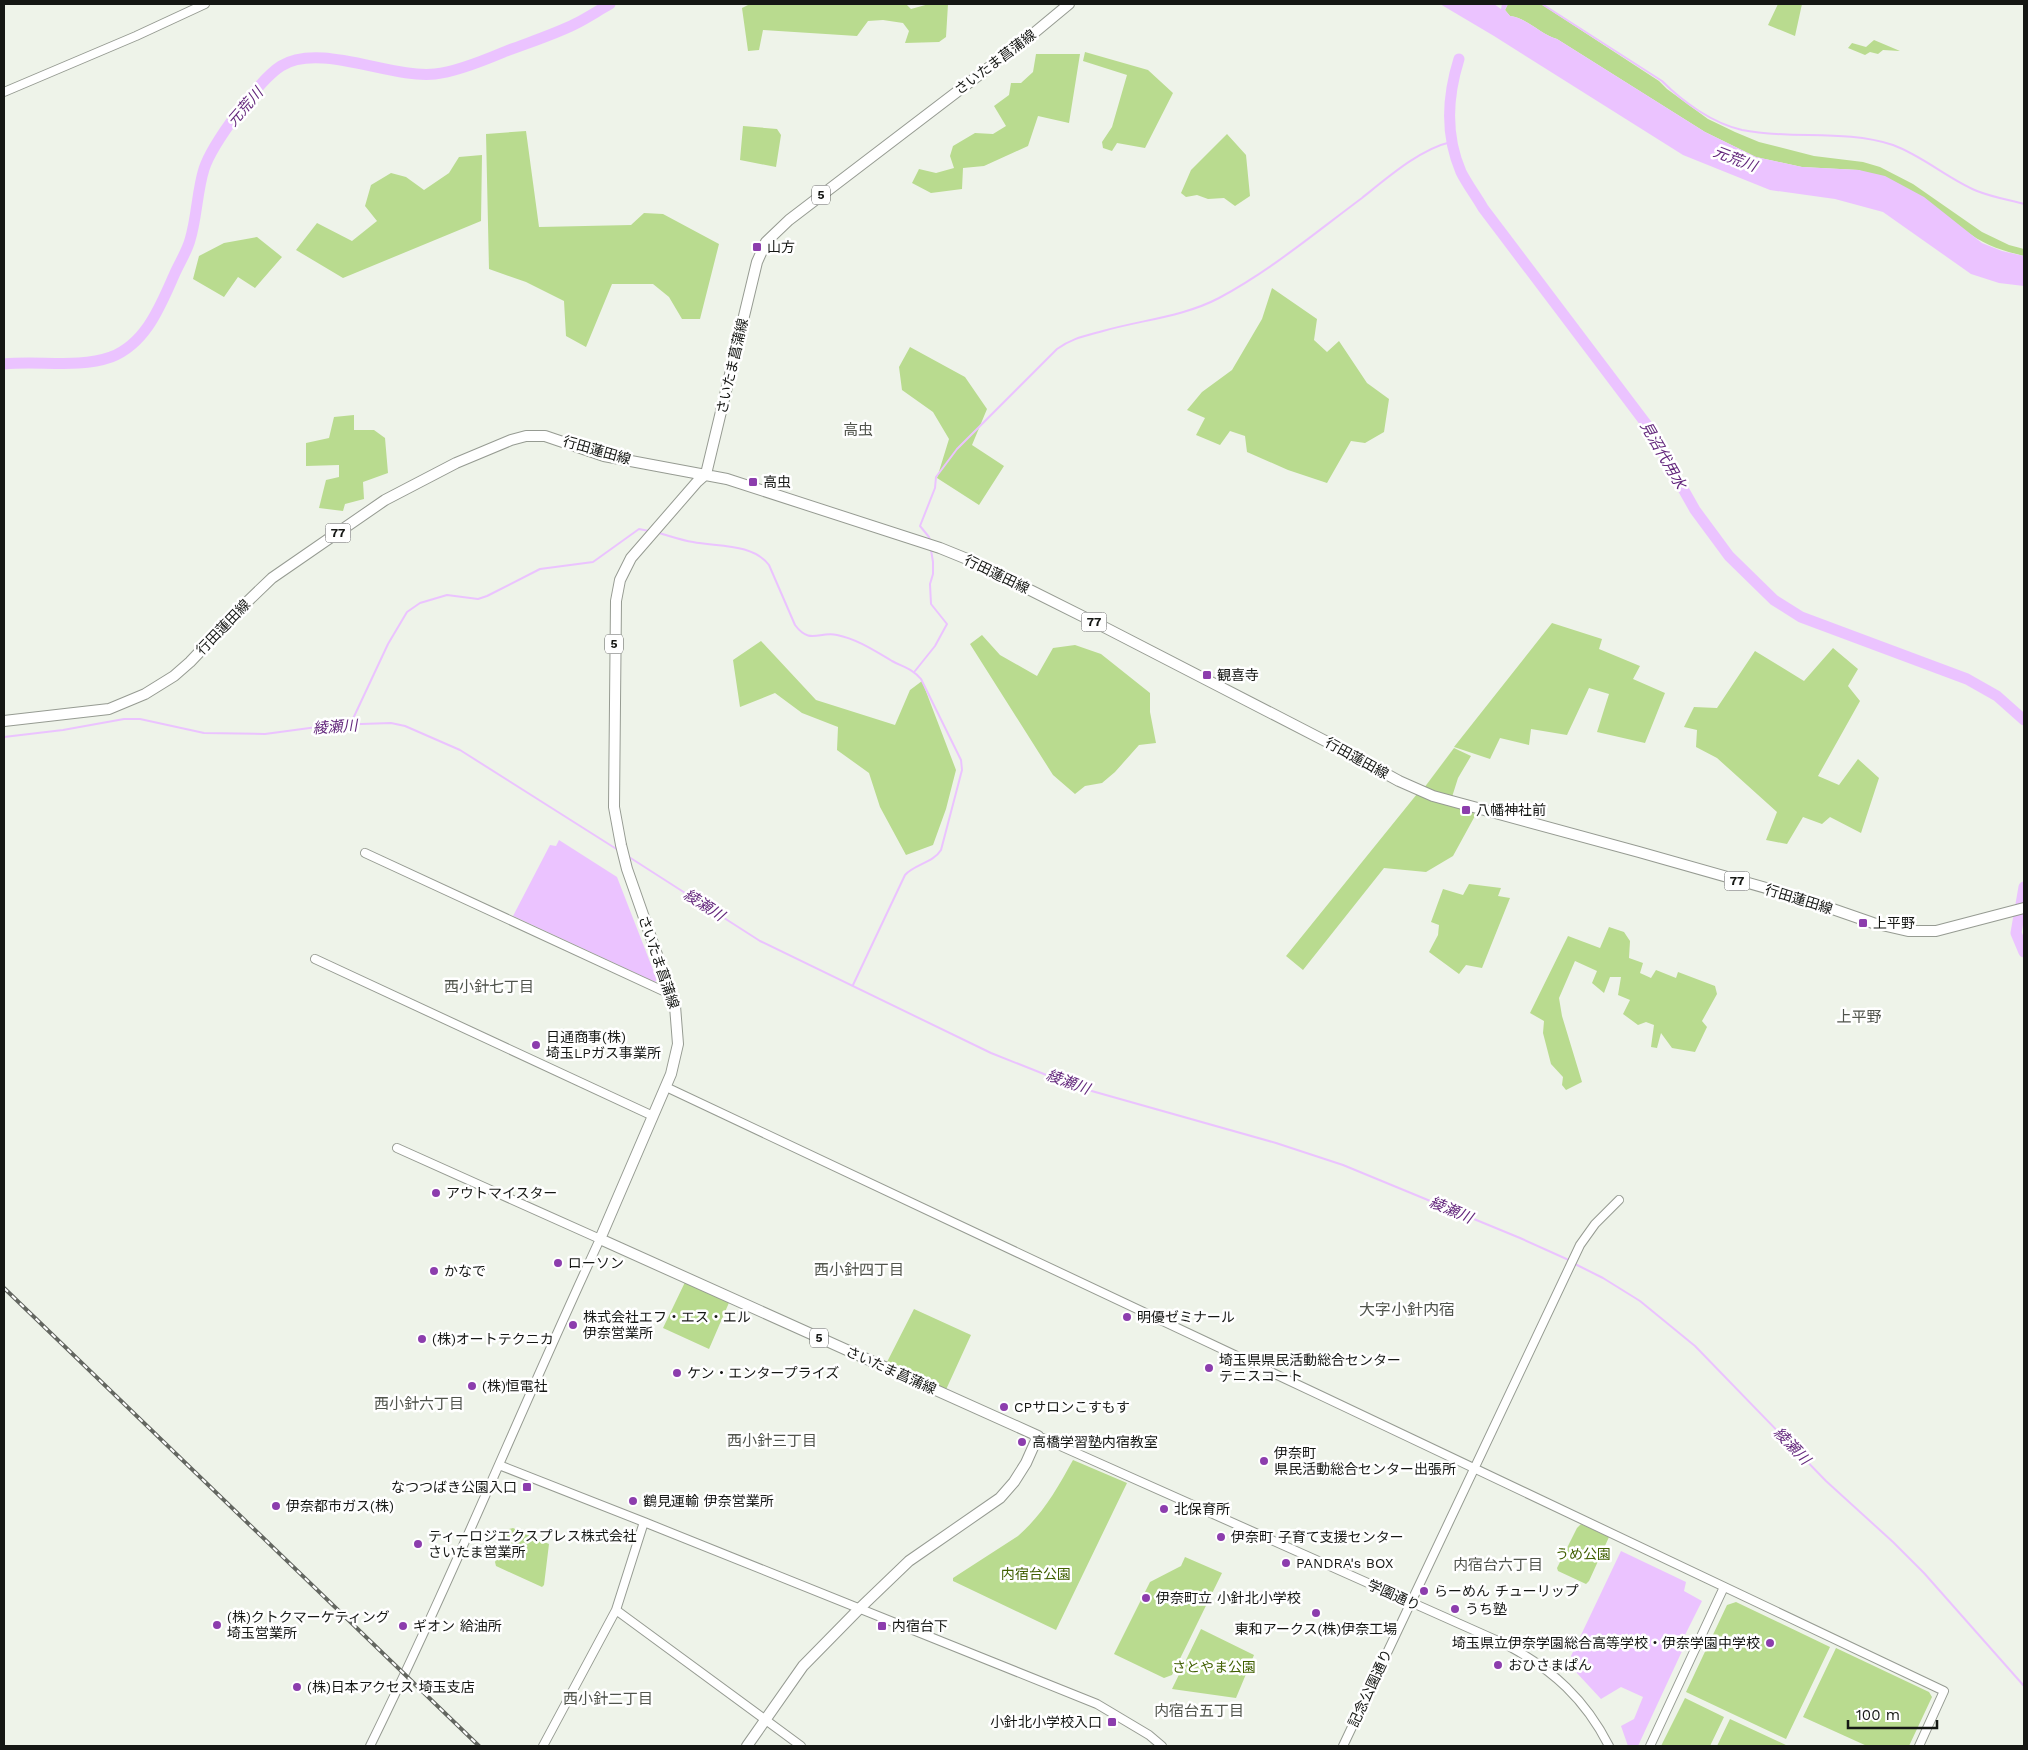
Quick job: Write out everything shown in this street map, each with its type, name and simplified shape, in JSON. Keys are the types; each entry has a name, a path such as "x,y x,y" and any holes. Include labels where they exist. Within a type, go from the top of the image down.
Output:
{"main road":[{"name":"さいたま菖蒲線","path":"1038,1436 600,1239 666,1087 675,1064 678,1044 678,1024 672,995 627,869 620,845 616,820 613,790 615,614 617,591 622,575 631,558 706,474 757,262 766,242 788,220 1034,33 1069,4"},
{"name":"行田蓮田線","path":"4,721 109,709 145,694 174,676 190,662 246,602 272,578 385,500 456,463 511,440 526,436 545,436 604,456 706,474 885,529 940,548 972,561 1337,747 1399,781 1433,796 1798,897 1899,929 1916,932 1936,931 2024,908"},
{"path":"747,1746 803,1666 859,1610 909,1561 1000,1498 1014,1482 1026,1463 1038,1436"}],"street":[{"path":"4,92 136,36 205,4"},
{"path":"365,853 672,995"},
{"path":"315,959 653,1116"},
{"path":"666,1087 1944,1691 1919,1746"},
{"path":"370,1746 400,1684 499,1465 547,1352 600,1239 397,1148"},
{"name":"記念公園通り","path":"1343,1746 1574,1256 1595,1224 1619,1200"},
{"name":"学園通り","path":"1038,1436 1507,1645 1550,1671 1592,1717 1609,1746"},
{"path":"499,1465 1097,1704 1149,1735 1162,1746"},
{"path":"543,1746 616,1610 644,1522"},
{"path":"1650,1746 1724,1587"},
{"path":"616,1610 801,1746"}],"green space":[{"path":"750,4 906,4 911,9 929,4 948,4 946,37 939,42 905,43 909,31 903,23 883,20 868,21 857,36 763,30 759,50 748,51 742,8"},
{"path":"1508,4 1541,4 1659,81 1708,119 1735,132 1759,142 1814,156 1863,162 1880,167 1913,184 1982,232 2009,245 2024,249 2024,256 1983,242 1859,170 1802,167 1756,157 1705,132 1557,39 1516,17 1510,16 1505,10"},
{"path":"1778,4 1802,4 1795,36 1768,25"},
{"path":"1874,40 1900,51 1883,50 1878,54 1870,52 1865,55 1848,48 1852,43 1866,47"},
{"path":"1085,52 1148,70 1173,93 1145,148 1117,143 1112,151 1103,148 1102,142 1112,127 1127,75 1083,61"},
{"path":"1036,54 1080,54 1069,123 1038,116 1028,146 984,166 963,168 962,189 931,193 912,183 919,169 936,173 954,168 950,156 953,146 975,133 993,134 1006,126 994,106 1009,95 1011,83 1021,83 1033,72"},
{"path":"743,126 777,129 781,135 776,167 740,160"},
{"path":"526,131 539,227 631,225 644,213 663,214 719,244 700,319 682,319 669,297 653,284 612,284 586,347 566,336 564,301 526,282 489,269 486,134"},
{"path":"1227,134 1246,155 1250,196 1235,206 1224,198 1208,199 1197,195 1186,197 1181,193 1191,170"},
{"path":"482,155 481,221 343,278 296,250 317,223 352,241 377,221 365,206 371,185 391,173 406,177 424,190 449,173 459,157"},
{"path":"257,237 282,257 255,288 238,277 224,297 193,279 199,256 224,243"},
{"path":"1272,288 1317,319 1314,340 1327,352 1339,341 1367,383 1389,399 1384,432 1365,443 1351,441 1327,483 1288,470 1247,452 1245,436 1230,431 1220,445 1196,435 1205,418 1187,410 1202,392 1232,370 1262,319"},
{"path":"910,347 965,377 987,409 972,445 1004,466 979,505 937,478 949,439 933,412 902,390 899,367"},
{"path":"354,415 354,430 374,430 385,438 388,473 363,482 364,499 345,504 343,511 319,508 326,480 339,477 339,465 306,466 306,443 329,438 334,417"},
{"path":"1552,623 1602,639 1599,649 1640,666 1633,679 1665,693 1645,743 1597,732 1609,694 1589,688 1567,735 1531,729 1529,745 1500,738 1490,759 1454,747"},
{"path":"982,635 1000,655 1037,676 1053,648 1075,645 1101,654 1150,693 1150,712 1156,743 1139,745 1115,772 1102,783 1085,786 1075,794 1053,775 970,644"},
{"path":"761,641 816,700 895,725 910,690 922,681 956,770 946,809 933,845 906,855 880,807 869,773 837,750 838,727 802,713 775,693 740,707 733,660"},
{"path":"1833,648 1858,669 1848,686 1860,701 1818,776 1839,785 1858,759 1879,778 1861,833 1830,817 1822,824 1803,817 1787,844 1766,840 1777,812 1717,758 1696,747 1697,730 1684,727 1694,707 1717,708 1755,651 1804,681"},
{"path":"1454,748 1471,756 1458,778 1452,797 1424,788"},
{"path":"1417,794 1476,814 1453,856 1426,872 1384,868 1303,970 1286,956"},
{"path":"1469,884 1501,888 1498,896 1510,898 1482,968 1466,965 1459,974 1429,952 1438,935 1439,925 1431,922 1443,889 1463,895"},
{"path":"1609,927 1624,932 1630,941 1629,958 1643,963 1640,973 1651,978 1656,970 1676,978 1678,972 1715,986 1717,994 1702,1021 1707,1027 1695,1052 1672,1048 1661,1033 1657,1048 1651,1047 1654,1025 1646,1022 1638,1025 1623,1014 1630,1000 1618,995 1621,977 1610,977 1604,993 1592,983 1597,971 1575,961 1559,998 1562,1016 1582,1082 1566,1090 1562,1085 1563,1077 1551,1064 1543,1033 1544,1021 1530,1013 1568,936 1600,948"},
{"path":"687,1278 731,1298 709,1349 663,1328"},
{"path":"914,1309 971,1335 944,1394 885,1366"},
{"name":"内宿台公園","path":"1073,1460 1127,1483 1056,1630 953,1581 953,1578 1018,1536 1027,1528 1049,1501"},
{"name":"うめ公園","path":"1581,1524 1609,1537 1586,1584 1558,1571 1557,1568 1577,1528"},
{"path":"513,1528 549,1544 544,1585 542,1587 496,1566 495,1562 509,1529"},
{"path":"1185,1557 1222,1573 1172,1675 1164,1678 1114,1654 1150,1582 1181,1566"},
{"path":"1736,1602 1830,1647 1786,1739 1686,1692 1727,1605"},
{"name":"さとやま公園","path":"1201,1629 1254,1655 1236,1698 1172,1689"},
{"path":"1836,1648 1929,1692 1932,1697 1909,1746 1867,1746 1803,1717"},
{"path":"1685,1698 1724,1717 1710,1746 1661,1746"},
{"path":"1730,1719 1788,1746 1717,1746"}],"water":[{"path":"1440,4 1494,4 1501,9 1502,4 1508,4 1505,10 1510,16 1516,17 1557,39 1705,132 1756,157 1802,167 1859,170 1885,176 1924,197 1982,243 2002,251 2024,256 2024,286 1999,283 1971,274 1883,212 1835,199 1770,190 1683,155"},
{"path":"559,840 617,877 657,980 655,982 513,916 550,845 556,846"},
{"path":"1621,1551 1686,1582 1684,1591 1702,1601 1682,1641 1683,1649 1638,1746 1628,1746 1621,1726 1634,1719 1643,1697 1621,1687 1601,1699 1575,1671 1571,1656"}],"waterway":[{"name":"元荒川","path":"4,364 85,363 98,361 124,351 134,342 158,310 187,248 204,169 216,144 249,98 281,66 297,60 315,58 335,59 417,74 443,73 470,65 558,32 610,4"},
{"path":"1542,4 1662,81 1679,97 1699,111 1731,127 1761,133 1856,137 1874,140 1893,145 1915,155 1977,191 2024,204"},
{"name":"見沼代用水","path":"1459,59 1450,102 1450,130 1452,144 1461,172 1483,208 1647,425"},
{"name":"見沼代用水","path":"1459,59 1450,102 1450,130 1452,144 1463,176 1483,208 1647,425 1695,510 1729,556 1774,600 1801,617 1967,679 1997,696 2024,720"},
{"path":"930,540 920,526 935,488 936,477 957,449 1057,349 1079,338 1191,310 1219,298 1292,251 1404,165 1428,151 1451,142"},
{"path":"351,723 388,644 407,612 420,603 447,595 478,599 540,569 593,562 639,529 649,531"},
{"path":"659,533 702,544 744,549 753,553 769,565 795,625 800,631 810,636 831,634 852,639 915,673 921,679 961,760 962,770 941,850 933,858 905,875 853,985"},
{"path":"915,671 935,646 947,624 931,604 930,584 933,574 931,550"},
{"name":"綾瀬川","path":"4,737 63,730 124,719 140,719 204,733 265,734 332,725 391,723 405,726 460,750 618,850"},
{"name":"綾瀬川","path":"629,857 760,941 991,1053 1074,1086 1276,1143 1343,1165 1571,1261"},
{"name":"見沼代用水","path":"2024,887 2016,933 2024,952"},
{"name":"綾瀬川","path":"1575,1264 1603,1278 1640,1301 1695,1346 1826,1481 1924,1573 2024,1686"}],"railway":[{"path":"4,1288 479,1746"}],"place":[{"name":"山方","path":"757,247"},
{"name":"高虫","path":"753,482"},
{"name":"観喜寺","path":"1207,675"},
{"name":"八幡神社前","path":"1466,810"},
{"name":"上平野","path":"1863,923"},
{"name":"日通商事(株) 埼玉LPガス事業所","path":"536,1045"},
{"name":"アウトマイスター","path":"436,1193"},
{"name":"ローソン","path":"558,1263"},
{"name":"かなで","path":"434,1271"},
{"name":"明優ゼミナール","path":"1127,1317"},
{"name":"株式会社エフ・エス・エル 伊奈営業所","path":"573,1325"},
{"name":"(株)オートテクニカ","path":"422,1339"},
{"name":"埼玉県県民活動総合センター テニスコート","path":"1209,1368"},
{"name":"ケン・エンタープライズ","path":"677,1373"},
{"name":"(株)恒電社","path":"472,1386"},
{"name":"CPサロンこすもす","path":"1004,1407"},
{"name":"高橋学習塾内宿教室","path":"1022,1442"},
{"name":"伊奈町 県民活動総合センター出張所","path":"1264,1461"},
{"name":"なつつばき公園入口","path":"527,1487"},
{"name":"鶴見運輸 伊奈営業所","path":"633,1501"},
{"name":"伊奈都市ガス(株)","path":"276,1506"},
{"name":"北保育所","path":"1164,1509"},
{"name":"伊奈町 子育て支援センター","path":"1221,1537"},
{"name":"ティーロジエクスプレス株式会社 さいたま営業所","path":"418,1544"},
{"name":"PANDRA's BOX","path":"1286,1563"},
{"name":"らーめん チューリップ","path":"1424,1591"},
{"name":"伊奈町立 小針北小学校","path":"1146,1598"},
{"name":"うち塾","path":"1455,1609"},
{"name":"東和アークス(株)伊奈工場","path":"1316,1613"},
{"name":"(株)クトクマーケティング 埼玉営業所","path":"217,1625"},
{"name":"ギオン 給油所","path":"403,1626"},
{"name":"内宿台下","path":"882,1626"},
{"name":"埼玉県立伊奈学園総合高等学校・伊奈学園中学校","path":"1770,1643"},
{"name":"おひさまぱん","path":"1498,1665"},
{"name":"(株)日本アクセス 埼玉支店","path":"297,1687"},
{"name":"小針北小学校入口","path":"1112,1722"}],"district":[{"name":"高虫","path":"858,430"},
{"name":"西小針七丁目","path":"489,987"},
{"name":"上平野","path":"1859,1017"},
{"name":"西小針四丁目","path":"859,1270"},
{"name":"大字小針内宿","path":"1407,1309"},
{"name":"西小針六丁目","path":"419,1404"},
{"name":"西小針三丁目","path":"772,1441"},
{"name":"内宿台六丁目","path":"1498,1565"},
{"name":"西小針二丁目","path":"608,1699"},
{"name":"内宿台五丁目","path":"1199,1711"}]}
